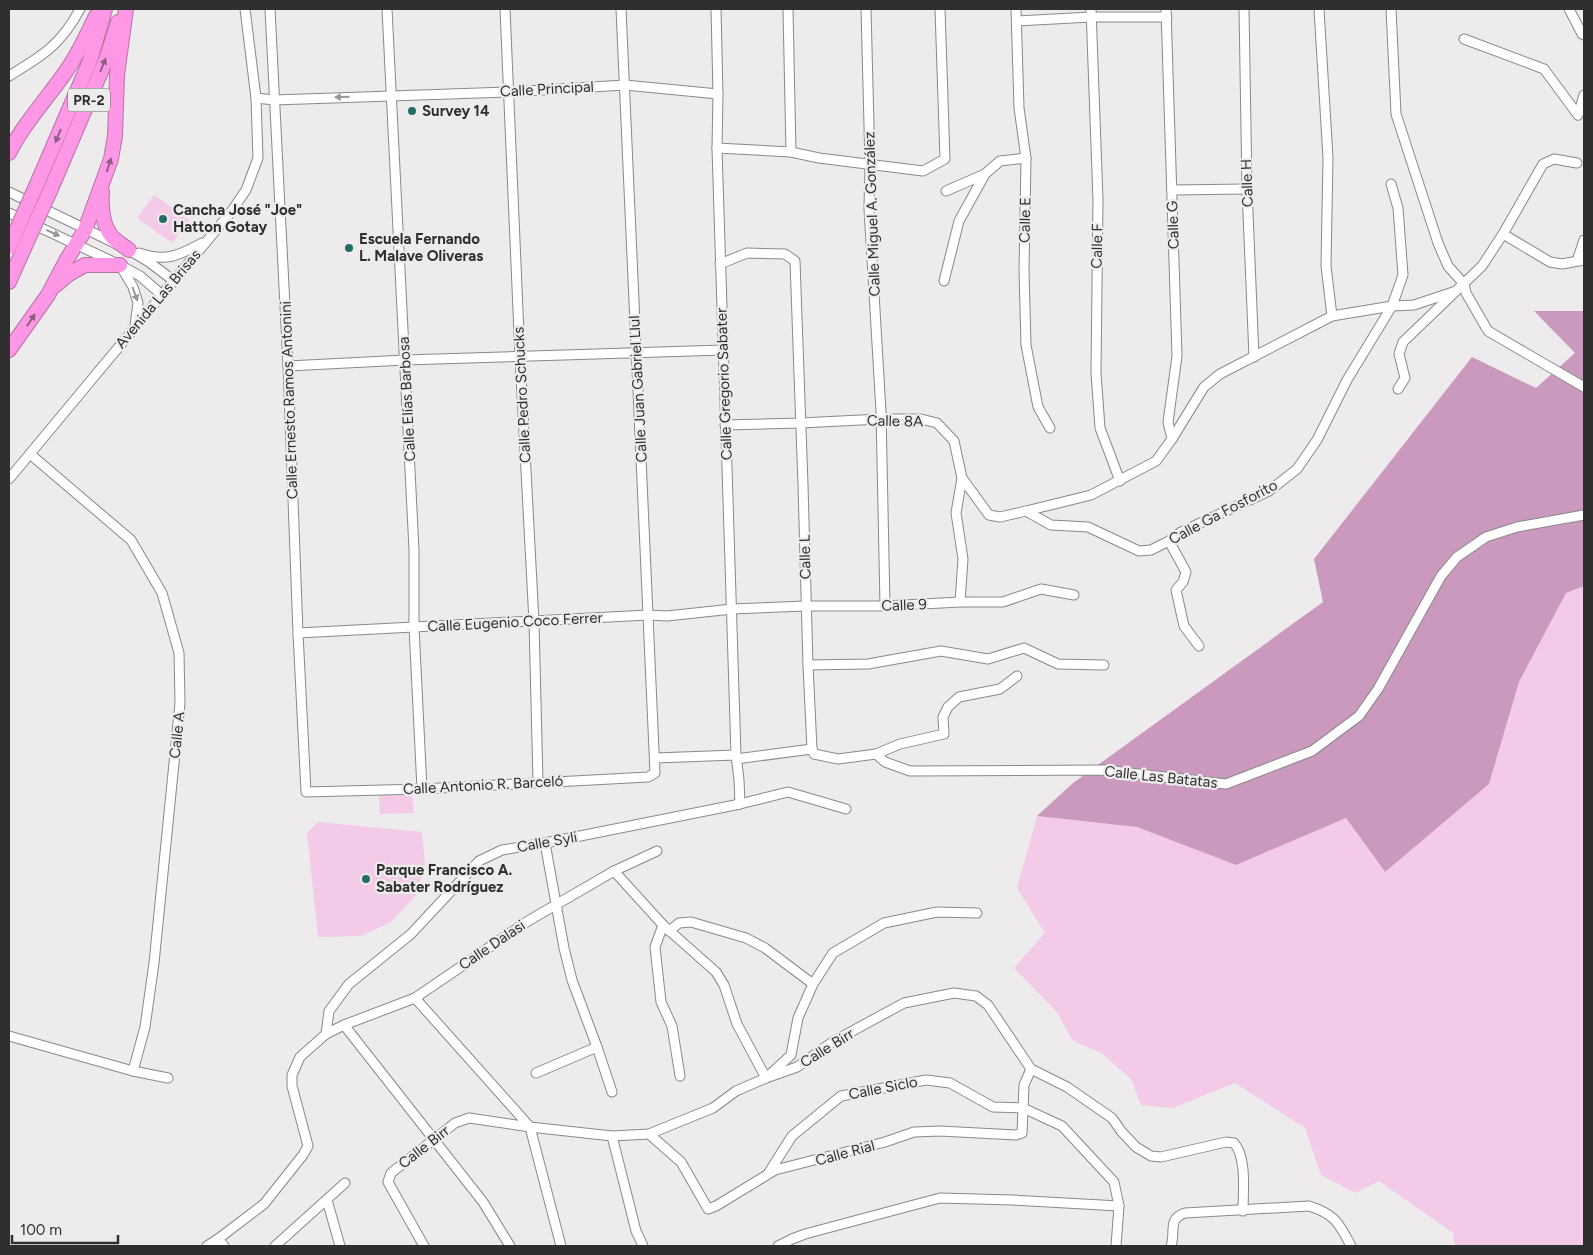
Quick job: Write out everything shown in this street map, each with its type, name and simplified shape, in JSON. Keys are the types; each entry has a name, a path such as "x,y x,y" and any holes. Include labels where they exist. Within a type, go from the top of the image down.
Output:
{"highway":[{"path":"9,153 29,120 63,76 80,49 99,9"},
{"name":"PR-2","path":"9,247 90,61 104,9"},
{"path":"9,350 52,288 85,230 102,186 116,136 117,75 124,9"},
{"name":"PR-2","path":"9,282 106,60 124,9"},
{"path":"102,186 101,205 105,226 112,237 129,250"},
{"path":"52,288 69,274 85,265 120,265"}],"street":[{"path":"9,76 52,48 72,24 80,9"},
{"name":"Avenida Las Brisas","path":"9,479 231,212 246,190 258,158 256,98 245,9"},
{"name":"Calle Ernesto Ramos Antonini","path":"270,9 288,366 306,792"},
{"name":"Calle Elías Barbosa","path":"387,9 414,550 414,628 422,789"},
{"name":"Calle Pedro Schucks","path":"505,9 534,622 538,782"},
{"name":"Calle Juan Gabriel Llul","path":"621,9 655,768"},
{"name":"Calle Gregorio Sabater","path":"716,9 720,264 736,757 740,784 740,804"},
{"path":"788,9 791,152"},
{"name":"Calle Miguel A. González","path":"866,9 870,164 869,209 880,419 885,606"},
{"path":"717,148 791,152 819,158 922,171 945,160 940,9"},
{"name":"Calle E","path":"1016,9 1019,108 1026,158 1024,271 1026,345 1038,407 1050,428"},
{"name":"Calle H","path":"1244,9 1247,189 1254,357"},
{"path":"1319,9 1328,158 1326,266 1332,316"},
{"path":"1392,9 1396,114 1438,243 1448,266 1464,284 1466,293 1488,330 1584,387"},
{"path":"1569,9 1584,35"},
{"path":"1017,20 1091,13 1167,13"},
{"name":"Calle F","path":"1091,13 1098,200 1096,374 1100,428 1120,481"},
{"name":"Calle G","path":"1167,13 1177,356 1168,422 1172,439"},
{"path":"1464,38 1544,69 1578,115 1584,95"},
{"name":"Calle Principal","path":"256,98 274,100 508,92 625,85 718,94"},
{"path":"946,191 985,174 1000,161 1026,158"},
{"path":"1398,389 1405,378 1399,354 1403,342 1482,266 1503,234 1542,164 1554,159 1578,163"},
{"path":"944,281 959,220 985,174"},
{"name":"Calle Ga Fosforito","path":"1026,511 1051,525 1088,527 1139,551 1152,550 1181,532 1269,491 1297,469 1318,440 1347,380 1392,306 1403,275 1398,208 1391,184"},
{"path":"1172,190 1247,189"},
{"path":"9,192 129,250 174,281"},
{"path":"9,213 120,265 140,276 162,295"},
{"path":"1503,234 1550,262 1562,264 1581,260 1584,240"},
{"path":"129,250 159,258 178,256 207,241"},
{"name":"Calle L","path":"720,264 747,253 785,254 794,261 812,749"},
{"path":"120,265 133,287 138,303 135,326"},
{"path":"962,478 989,515 1000,517 1091,495 1156,461 1204,387 1220,374 1332,316 1392,306 1414,305 1456,291"},
{"path":"288,366 405,360 723,350"},
{"name":"Calle 8A","path":"725,425 880,419 921,419 937,422 954,442 962,478 956,513 963,559 960,602"},
{"name":"Calle A","path":"30,454 131,540 162,593 179,653 180,703 154,963 145,1027 133,1071"},
{"name":"Calle Las Batatas","path":"876,754 885,762 910,772 1104,770 1226,784 1312,751 1359,716 1378,690 1441,576 1457,558 1486,537 1509,529 1584,515"},
{"path":"1169,541 1186,572 1184,582 1176,590 1184,626 1199,646"},
{"name":"Calle 9","path":"732,609 1003,602 1041,589 1074,595"},
{"name":"Calle Eugenio Coco Ferrer","path":"298,633 648,615 667,616 732,609"},
{"path":"808,665 868,664 941,651 988,659 1024,648 1058,664 1104,665"},
{"path":"655,758 736,757 812,749 814,754 838,759 876,754 900,744 944,734 943,717 948,707 959,697 1000,689 1018,676"},
{"name":"Calle Antonio R. Barceló","path":"306,792 422,789 648,777 655,773 655,768"},
{"name":"Calle Syli","path":"326,1034 329,1011 349,984 411,934 479,861 502,850 740,804 788,792 846,809"},
{"path":"545,843 555,906 572,980 612,1092"},
{"name":"Calle Dalasi","path":"207,1246 221,1243 264,1204 308,1146 292,1086 292,1075 300,1057 326,1034 344,1025 415,998 528,921 614,871 657,851"},
{"path":"614,871 666,928 716,972 724,985 737,1024 766,1078 791,1055 798,1018 813,984 834,954 884,923 937,912 977,913"},
{"path":"680,1076 672,1026 661,1002 655,947 666,928 679,923 691,922 746,938 765,948 813,984"},
{"name":"Calle Birr","path":"424,1246 388,1182 391,1173 455,1123 469,1118 612,1136 649,1134 713,1108 736,1091 797,1067 834,1041 904,1003 954,992 976,996 988,1005 1031,1069 1067,1087 1112,1118 1136,1147 1151,1156 1162,1157 1226,1142 1234,1142 1239,1147 1244,1175 1243,1211"},
{"path":"415,998 530,1127 561,1246"},
{"path":"344,1025 483,1202 510,1246"},
{"path":"9,1036 133,1071 168,1078"},
{"path":"536,1072 597,1047"},
{"name":"Calle Rial","path":"649,1134 681,1162 708,1209 775,1170 885,1142 914,1132 940,1131 1016,1135 1022,1133 1024,1085 1031,1069"},
{"name":"Calle Siclo","path":"767,1175 792,1136 841,1096 926,1080 950,1083 993,1107 1023,1108 1062,1126 1114,1182 1119,1206 1116,1246"},
{"path":"612,1136 636,1231 643,1246"},
{"path":"275,1246 345,1183"},
{"path":"778,1246 805,1234 940,1198 1119,1206"},
{"path":"327,1200 340,1246"},
{"path":"1171,1246 1174,1220 1186,1213 1309,1206 1323,1210 1339,1223 1351,1246"}],"shaded area":[{"name":"Cancha José \"Joe\" Hatton Gotay","path":"154,195 189,220 172,243 137,218"},
{"path":"1534,311 1584,311 1584,586 1566,593 1519,682 1489,784 1385,872 1346,818 1236,865 1137,827 1037,816 1073,783 1323,602 1314,559 1472,357 1536,388 1575,353"},
{"path":"1584,586 1584,1246 1455,1246 1453,1233 1379,1181 1355,1193 1321,1175 1305,1128 1235,1083 1173,1108 1141,1105 1131,1079 1101,1053 1073,1041 1056,1011 1014,968 1045,933 1017,888 1037,816 1137,827 1236,865 1346,818 1384,872 1489,784 1519,682 1566,593"},
{"path":"412,793 414,813 380,814 379,795"},
{"name":"Parque Francisco A. Sabater Rodríguez","path":"318,822 422,832 425,863 416,895 391,922 361,936 318,937 307,833"}],"place":[{"name":"Survey 14","path":"412,111"},
{"name":"Cancha José \"Joe\" Hatton Gotay","path":"163,219"},
{"name":"Escuela Fernando L. Malave Oliveras","path":"349,248"},
{"name":"Parque Francisco A. Sabater Rodríguez","path":"366,879"}]}
